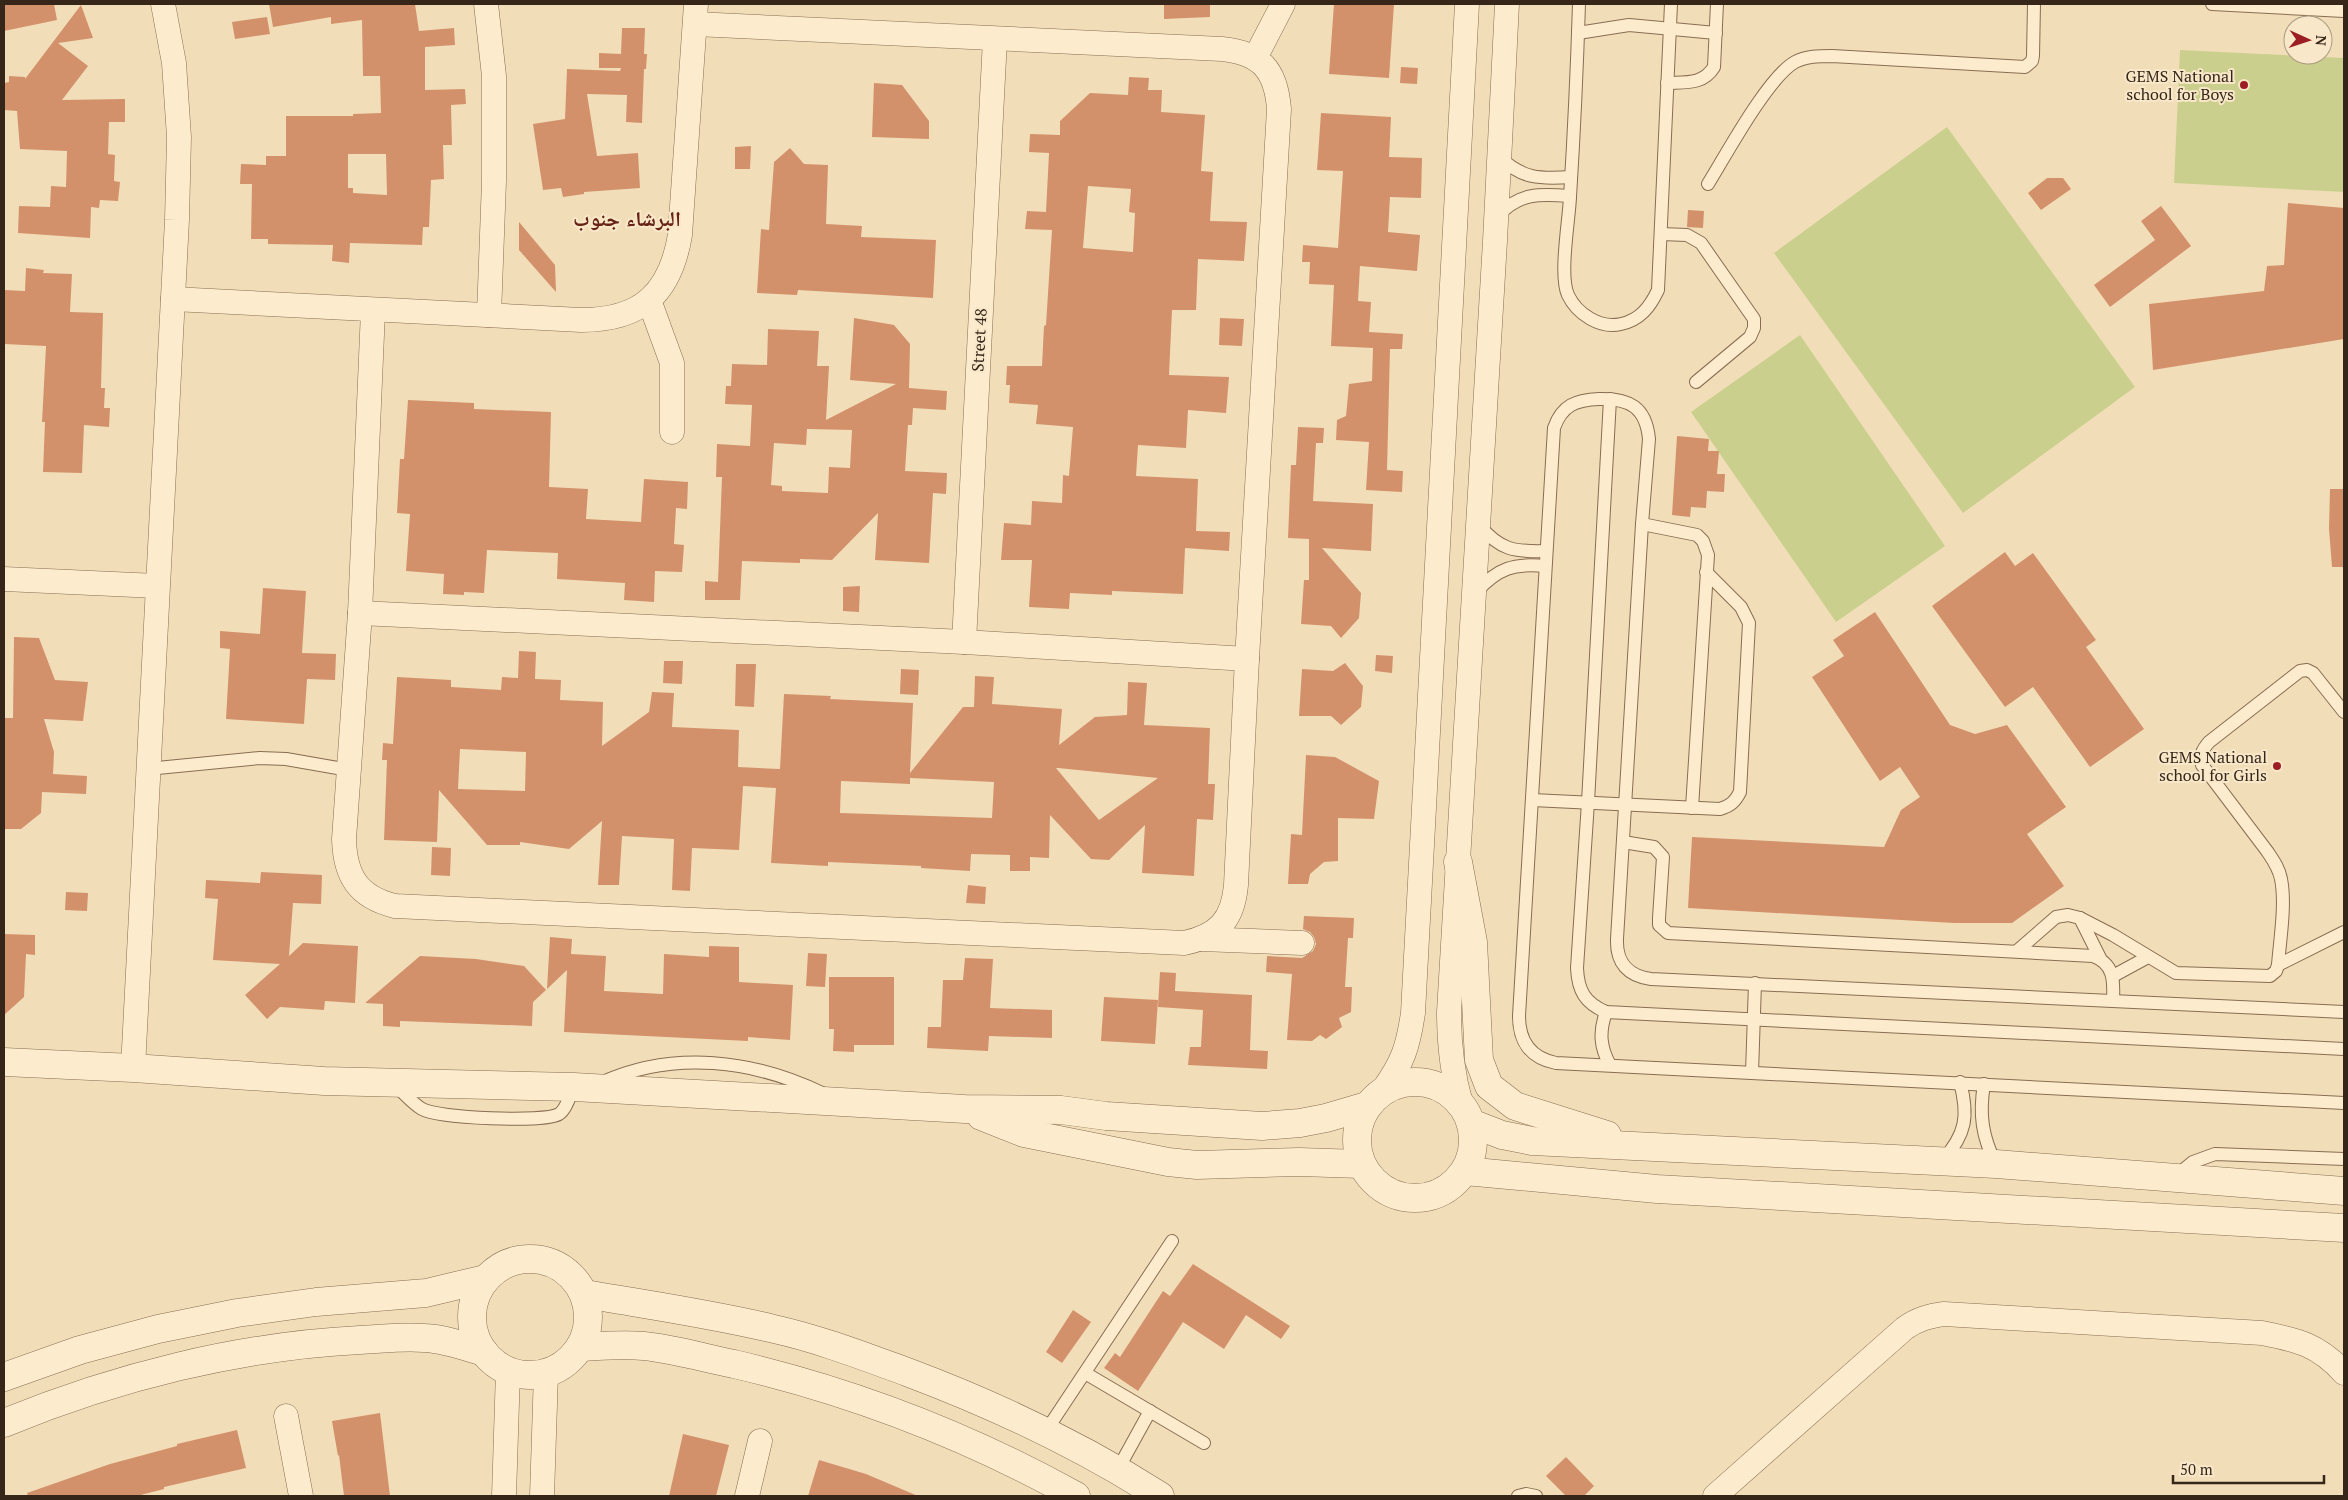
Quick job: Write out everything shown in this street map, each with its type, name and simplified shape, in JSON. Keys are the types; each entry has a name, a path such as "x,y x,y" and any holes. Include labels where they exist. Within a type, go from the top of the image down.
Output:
{"street":[{"path":"133,1068 147,769 173,299 179,137 174,63 163,4"},
{"path":"486,4 494,76 494,181 489,315"},
{"path":"1256,58 1283,4"},
{"path":"1466,4 1413,1013 1409,1041 1400,1068 1375,1098 1358,1124 1356,1145 1361,1164 1376,1184 1398,1196 1422,1198 1444,1190 1465,1172 1473,1140 1452,1071 1449,1042 1507,4"},
{"path":"173,299 373,311 606,320 629,313 650,300 666,282 676,259 680,235 695,14 995,39 1222,49 1239,51 1256,58 1270,71 1278,89 1279,108 1234,902 1227,918 1216,931 1200,939 1184,943 394,906 380,902 364,892 351,877 344,859 360,613 373,311"},
{"name":"Street 48","path":"964,642 995,39"},
{"path":"650,300 672,363 672,432"},
{"path":"4,579 157,586"},
{"path":"360,613 964,642 1247,659"},
{"path":"1458,862 1473,942 1479,1060 1489,1086 1515,1106 1649,1148"},
{"path":"1200,939 1302,943"},
{"path":"4,1062 133,1068 324,1081 582,1088 837,1100 966,1109 1061,1110 1106,1116 1262,1126 1318,1120 1375,1098 1403,1082 1425,1082 1445,1090 1466,1114 1502,1135 1532,1141 1996,1164 2344,1191"},
{"path":"966,1109 1024,1133 1168,1162 1197,1165 1299,1162 1361,1164"},
{"path":"1465,1172 1657,1189 2344,1228"},
{"path":"539,1258 558,1264 574,1277 585,1294 589,1312 587,1330 580,1347 571,1359 559,1368 546,1373 520,1375 508,1371 495,1363 484,1352 476,1338 472,1316 477,1293 485,1279 500,1266 519,1259 539,1258"},
{"path":"4,1376 80,1350 158,1329 228,1314 316,1302 426,1293 485,1279"},
{"path":"585,1294 784,1332 867,1357 958,1391 1046,1431 1118,1469 1160,1496"},
{"path":"1714,1496 1905,1328 1917,1320 1930,1316 1954,1315 2262,1333 2299,1340 2332,1359 2344,1373"},
{"path":"4,1423 106,1386 180,1366 251,1352 322,1342 425,1338 455,1342 484,1352"},
{"path":"580,1347 612,1345 646,1346 764,1371 822,1388 922,1422 1020,1465 1076,1496"},
{"path":"508,1371 504,1493 542,1494 546,1373"},
{"path":"286,1416 300,1496"},
{"path":"747,1496 760,1441"}],"lane":[{"path":"1579,4 1564,279 1568,295 1577,308 1589,318 1604,324 1620,325 1637,318 1650,306 1658,290 1671,4"},
{"path":"1666,82 1701,80 1709,75 1714,67 1717,4"},
{"path":"1708,184 1780,72 1796,62 1813,56 1832,56 2025,67 2032,61 2033,56 2034,4"},
{"path":"2212,4 2344,10"},
{"path":"1578,32 1629,25 1716,33"},
{"path":"1499,156 1512,169 1528,176 1571,178"},
{"path":"1496,218 1506,206 1519,198 1533,194 1570,196"},
{"path":"1661,234 1687,235 1701,242 1754,320 1754,328 1750,337 1696,382"},
{"path":"1610,399 1577,983 1583,996 1593,1006 1606,1012 2344,1049"},
{"path":"2344,1012 1651,979 1639,977 1628,972 1621,963 1617,951 1642,524 1649,439 1648,426 1643,415 1634,406 1622,400 1583,400 1573,403 1564,409 1554,428 1519,1016 1521,1037 1531,1052 1547,1061 1610,1065 2344,1103"},
{"path":"1479,524 1492,539 1508,549 1525,552 1546,551"},
{"path":"1642,524 1697,535 1707,547 1692,808"},
{"path":"1475,594 1488,578 1506,568 1526,564 1545,566"},
{"path":"1532,800 1720,809 1736,800 1740,792 1749,623 1741,607 1706,572"},
{"path":"2017,951 2056,917 2068,915 2080,918 2169,970 2184,974 2270,976 2276,971 2278,965 2282,894 2278,871 2267,851 2202,765 2203,748 2300,670 2307,670 2313,673 2344,712"},
{"path":"147,769 273,758 349,770"},
{"path":"1623,842 1654,847 1663,857 1659,924 1668,933 2017,951 2100,958"},
{"path":"2080,918 2100,958 2111,969 2113,976 2113,1000"},
{"path":"2278,965 2344,932"},
{"path":"2113,976 2148,956"},
{"path":"1752,1072 1755,984"},
{"path":"1606,1012 1601,1025 1600,1039 1603,1053 1610,1065"},
{"path":"1942,1161 1956,1145 1964,1125 1966,1104 1960,1082"},
{"path":"1984,1084 1980,1105 1981,1126 1986,1146 1996,1164"},
{"path":"2173,1179 2192,1162 2216,1154 2344,1158"},
{"path":"1046,1431 1172,1241"},
{"path":"1085,1373 1204,1443"},
{"path":"1118,1469 1150,1411"},
{"path":"1518,1496 1526,1494 1536,1496"}],"green space":[{"path":"2180,50 2283,55 2283,65 2333,65 2333,57 2344,58 2344,192 2174,183"},
{"path":"1947,127 2135,387 1963,513 1774,253"},
{"path":"1800,335 1945,546 1836,622 1691,412"}],"building":[{"path":"4,4 54,4 57,20 4,31"},
{"path":"269,4 415,4 419,31 454,28 455,45 425,47 425,90 465,89 466,104 451,105 452,145 443,145 444,179 431,180 429,227 423,227 422,245 350,243 349,263 332,261 333,245 268,244 268,239 251,239 252,184 240,184 241,164 266,165 266,156 286,156 286,116 353,116 353,114 381,113 380,76 363,76 362,20 331,24 331,17 273,27","holes":["348,154 386,154 387,195 353,193 353,188 348,188"]},
{"path":"1164,4 1210,4 1210,17 1164,19"},
{"path":"1334,4 1394,4 1389,78 1329,74"},
{"path":"81,5 93,38 58,43 88,66 62,100 125,99 125,122 109,122 108,154 115,155 114,181 120,182 118,201 100,200 99,208 91,207 90,238 18,233 19,206 50,207 51,186 66,187 67,151 20,149 17,111 4,110 4,83 9,82 9,76 25,77 25,79"},
{"path":"267,17 270,34 235,39 232,22"},
{"path":"622,28 645,28 644,54 647,54 646,69 644,69 642,123 626,122 627,95 587,94 597,156 638,153 640,188 584,192 584,194 563,197 561,188 543,190 533,124 565,119 567,69 620,71 621,68 599,68 599,53 621,54"},
{"path":"1401,67 1418,68 1417,84 1400,83"},
{"path":"1129,77 1149,78 1148,90 1162,90 1161,112 1205,115 1201,171 1213,172 1210,221 1247,222 1244,261 1198,259 1196,310 1172,310 1169,375 1229,377 1226,413 1188,410 1186,448 1138,445 1136,476 1198,479 1196,531 1230,532 1229,551 1185,548 1183,594 1112,591 1112,595 1070,593 1069,609 1029,607 1032,560 1001,560 1004,523 1031,525 1032,501 1062,503 1063,475 1069,476 1073,427 1036,424 1038,405 1009,403 1010,385 1006,385 1007,366 1042,366 1044,326 1046,325 1052,230 1025,229 1027,211 1046,212 1049,153 1029,152 1030,134 1060,135 1060,121 1090,93 1128,95","holes":["1088,186 1131,189 1129,212 1135,213 1133,252 1083,248"]},
{"path":"874,83 902,85 929,121 929,139 872,137"},
{"path":"1321,113 1391,117 1389,157 1422,158 1421,198 1390,197 1388,232 1420,235 1417,271 1360,266 1358,301 1371,302 1369,332 1403,334 1402,349 1390,349 1387,470 1403,471 1402,492 1366,490 1369,442 1336,440 1337,420 1346,416 1349,384 1372,381 1373,348 1331,346 1334,285 1309,284 1310,262 1302,262 1303,245 1338,248 1343,171 1317,170"},
{"path":"751,146 750,169 735,169 735,147"},
{"path":"790,148 804,164 828,165 826,224 862,226 861,237 936,240 933,298 798,290 797,295 757,293 761,229 769,230 774,162"},
{"path":"2047,178 2063,178 2071,189 2041,210 2028,193"},
{"path":"2288,203 2344,208 2344,339 2153,370 2149,304 2264,291 2267,266 2284,265"},
{"path":"2161,206 2191,246 2110,307 2094,285 2155,240 2141,221"},
{"path":"1688,210 1704,211 1703,228 1687,227"},
{"path":"519,222 555,265 556,292 519,250"},
{"path":"26,268 44,270 43,273 72,274 70,312 103,313 101,388 105,388 104,408 110,408 109,427 84,425 82,473 43,472 45,422 42,422 46,346 4,344 4,290 25,291"},
{"path":"854,318 894,325 910,344 909,388 947,391 946,410 913,408 912,425 908,425 905,471 947,473 946,494 933,493 929,563 875,560 878,513 832,560 800,559 800,563 742,561 740,600 705,600 705,581 718,582 722,477 716,477 717,444 750,446 752,405 725,404 726,386 731,386 732,364 767,365 768,329 819,331 817,366 829,366 826,420 896,384 850,380","holes":["807,429 852,430 850,468 829,467 828,493 782,491 782,486 771,485 774,443 806,445"]},
{"path":"1220,318 1244,319 1242,346 1219,345"},
{"path":"408,400 474,403 474,409 551,412 549,487 588,489 586,519 641,522 644,479 688,482 687,509 676,508 674,544 684,545 682,572 655,571 654,602 624,600 625,583 557,579 558,553 487,550 484,593 464,592 464,595 443,594 444,574 406,571 410,514 397,513 400,459 404,459"},
{"path":"1298,427 1324,428 1323,443 1316,443 1313,501 1373,504 1371,551 1322,548 1361,593 1359,618 1341,638 1331,626 1301,624 1304,580 1309,580 1309,539 1288,538 1291,465 1296,465"},
{"path":"1677,436 1709,439 1708,451 1719,451 1717,474 1725,474 1724,492 1707,491 1706,508 1691,507 1690,517 1672,515"},
{"path":"2330,489 2344,489 2344,567 2332,567 2329,529"},
{"path":"2005,552 2015,566 2033,553 2096,640 2086,647 2144,729 2090,767 2033,687 2005,707 1932,606"},
{"path":"860,586 859,612 843,611 843,587"},
{"path":"263,588 306,591 302,653 336,654 335,680 307,679 304,724 226,719 230,649 220,648 220,631 260,634"},
{"path":"1875,612 1950,725 1975,734 2007,725 2066,807 2027,834 2064,886 2012,923 1954,923 1688,908 1692,837 1884,847 1901,810 1920,797 1900,767 1880,781 1812,677 1844,656 1833,640"},
{"path":"14,637 39,638 55,680 88,682 83,721 44,719 54,752 53,774 87,776 86,794 42,792 41,813 21,829 4,829 4,718 13,718"},
{"path":"519,651 536,652 535,679 561,680 560,700 603,702 602,746 649,712 652,692 674,693 672,727 739,730 738,767 780,769 784,694 831,696 830,699 913,703 910,773 963,707 974,707 975,676 994,677 992,704 1062,709 1059,745 1095,717 1127,715 1128,682 1147,683 1144,725 1210,728 1208,784 1215,784 1213,820 1197,819 1194,876 1142,873 1145,825 1109,860 1091,859 1050,815 1049,858 1030,857 1030,871 1010,871 1010,855 971,854 970,871 921,868 921,866 828,862 828,866 771,863 776,788 743,786 739,850 692,848 690,891 672,890 674,839 622,836 619,885 598,885 602,821 569,849 520,842 520,845 487,845 439,790 437,842 384,840 387,760 382,760 383,743 393,744 397,677 451,680 451,687 501,690 502,677 518,678","holes":["460,749 526,752 525,791 458,789","1056,768 1158,778 1099,820","910,778 994,782 992,818 840,813 841,781 910,784"]},
{"path":"1376,655 1393,656 1392,673 1375,671"},
{"path":"664,661 683,661 682,684 663,683"},
{"path":"1345,663 1363,686 1361,707 1341,725 1331,716 1299,716 1302,669 1333,671"},
{"path":"736,664 756,664 754,707 735,706"},
{"path":"901,669 919,670 918,695 900,694"},
{"path":"1306,755 1335,757 1379,781 1374,819 1338,818 1338,861 1324,862 1310,874 1308,884 1288,884 1291,834 1302,835"},
{"path":"432,847 451,848 450,876 431,875"},
{"path":"261,872 322,875 321,904 293,903 289,956 303,943 358,946 355,1003 325,1001 324,1010 280,1007 267,1019 245,995 280,964 213,960 218,899 205,898 206,880 260,883"},
{"path":"968,885 986,887 985,904 966,903"},
{"path":"66,892 88,893 87,911 65,910"},
{"path":"1304,916 1354,918 1353,938 1348,938 1345,987 1352,987 1351,1012 1339,1018 1342,1027 1326,1039 1320,1035 1312,1041 1287,1040 1292,974 1266,972 1267,956 1302,958 1313,951 1316,944 1310,932 1303,929"},
{"path":"4,934 35,935 35,955 26,954 24,997 4,1015"},
{"path":"550,937 572,939 571,954 606,956 604,991 663,994 664,954 709,957 709,946 739,947 739,982 793,985 790,1040 748,1037 748,1041 564,1032 567,970 547,989"},
{"path":"808,953 827,954 825,987 806,986"},
{"path":"420,956 476,959 524,966 546,990 533,1002 532,1026 400,1021 400,1027 383,1026 383,1004 365,1003"},
{"path":"965,958 993,959 990,1008 1052,1010 1052,1038 989,1036 988,1051 927,1048 928,1027 941,1027 943,980 963,980"},
{"path":"1160,972 1176,973 1175,991 1252,995 1250,1050 1268,1051 1267,1069 1188,1065 1190,1047 1201,1047 1203,1010 1158,1007"},
{"path":"829,977 894,977 894,1045 854,1045 854,1052 833,1051 834,1029 829,1029"},
{"path":"1104,997 1158,1000 1155,1044 1101,1041"},
{"path":"1193,1264 1290,1326 1281,1339 1246,1315 1224,1349 1183,1322 1138,1391 1104,1368 1115,1353 1120,1357 1163,1291 1170,1296"},
{"path":"1073,1310 1091,1322 1062,1363 1046,1352"},
{"path":"380,1413 390,1496 344,1496 339,1455 332,1421"},
{"path":"237,1430 246,1468 164,1487 164,1489 137,1496 28,1496 27,1493 110,1464 177,1446 177,1444"},
{"path":"683,1434 729,1445 716,1496 669,1496"},
{"path":"1566,1457 1594,1486 1584,1496 1566,1496 1546,1476"},
{"path":"819,1460 866,1474 918,1496 808,1496"}],"place":[{"name":"GEMS National school for Boys","path":"2244,85"},
{"name":"GEMS National school for Girls","path":"2277,766"}],"district":[{"name":"البرشاء جنوب","path":"627,219"}]}
